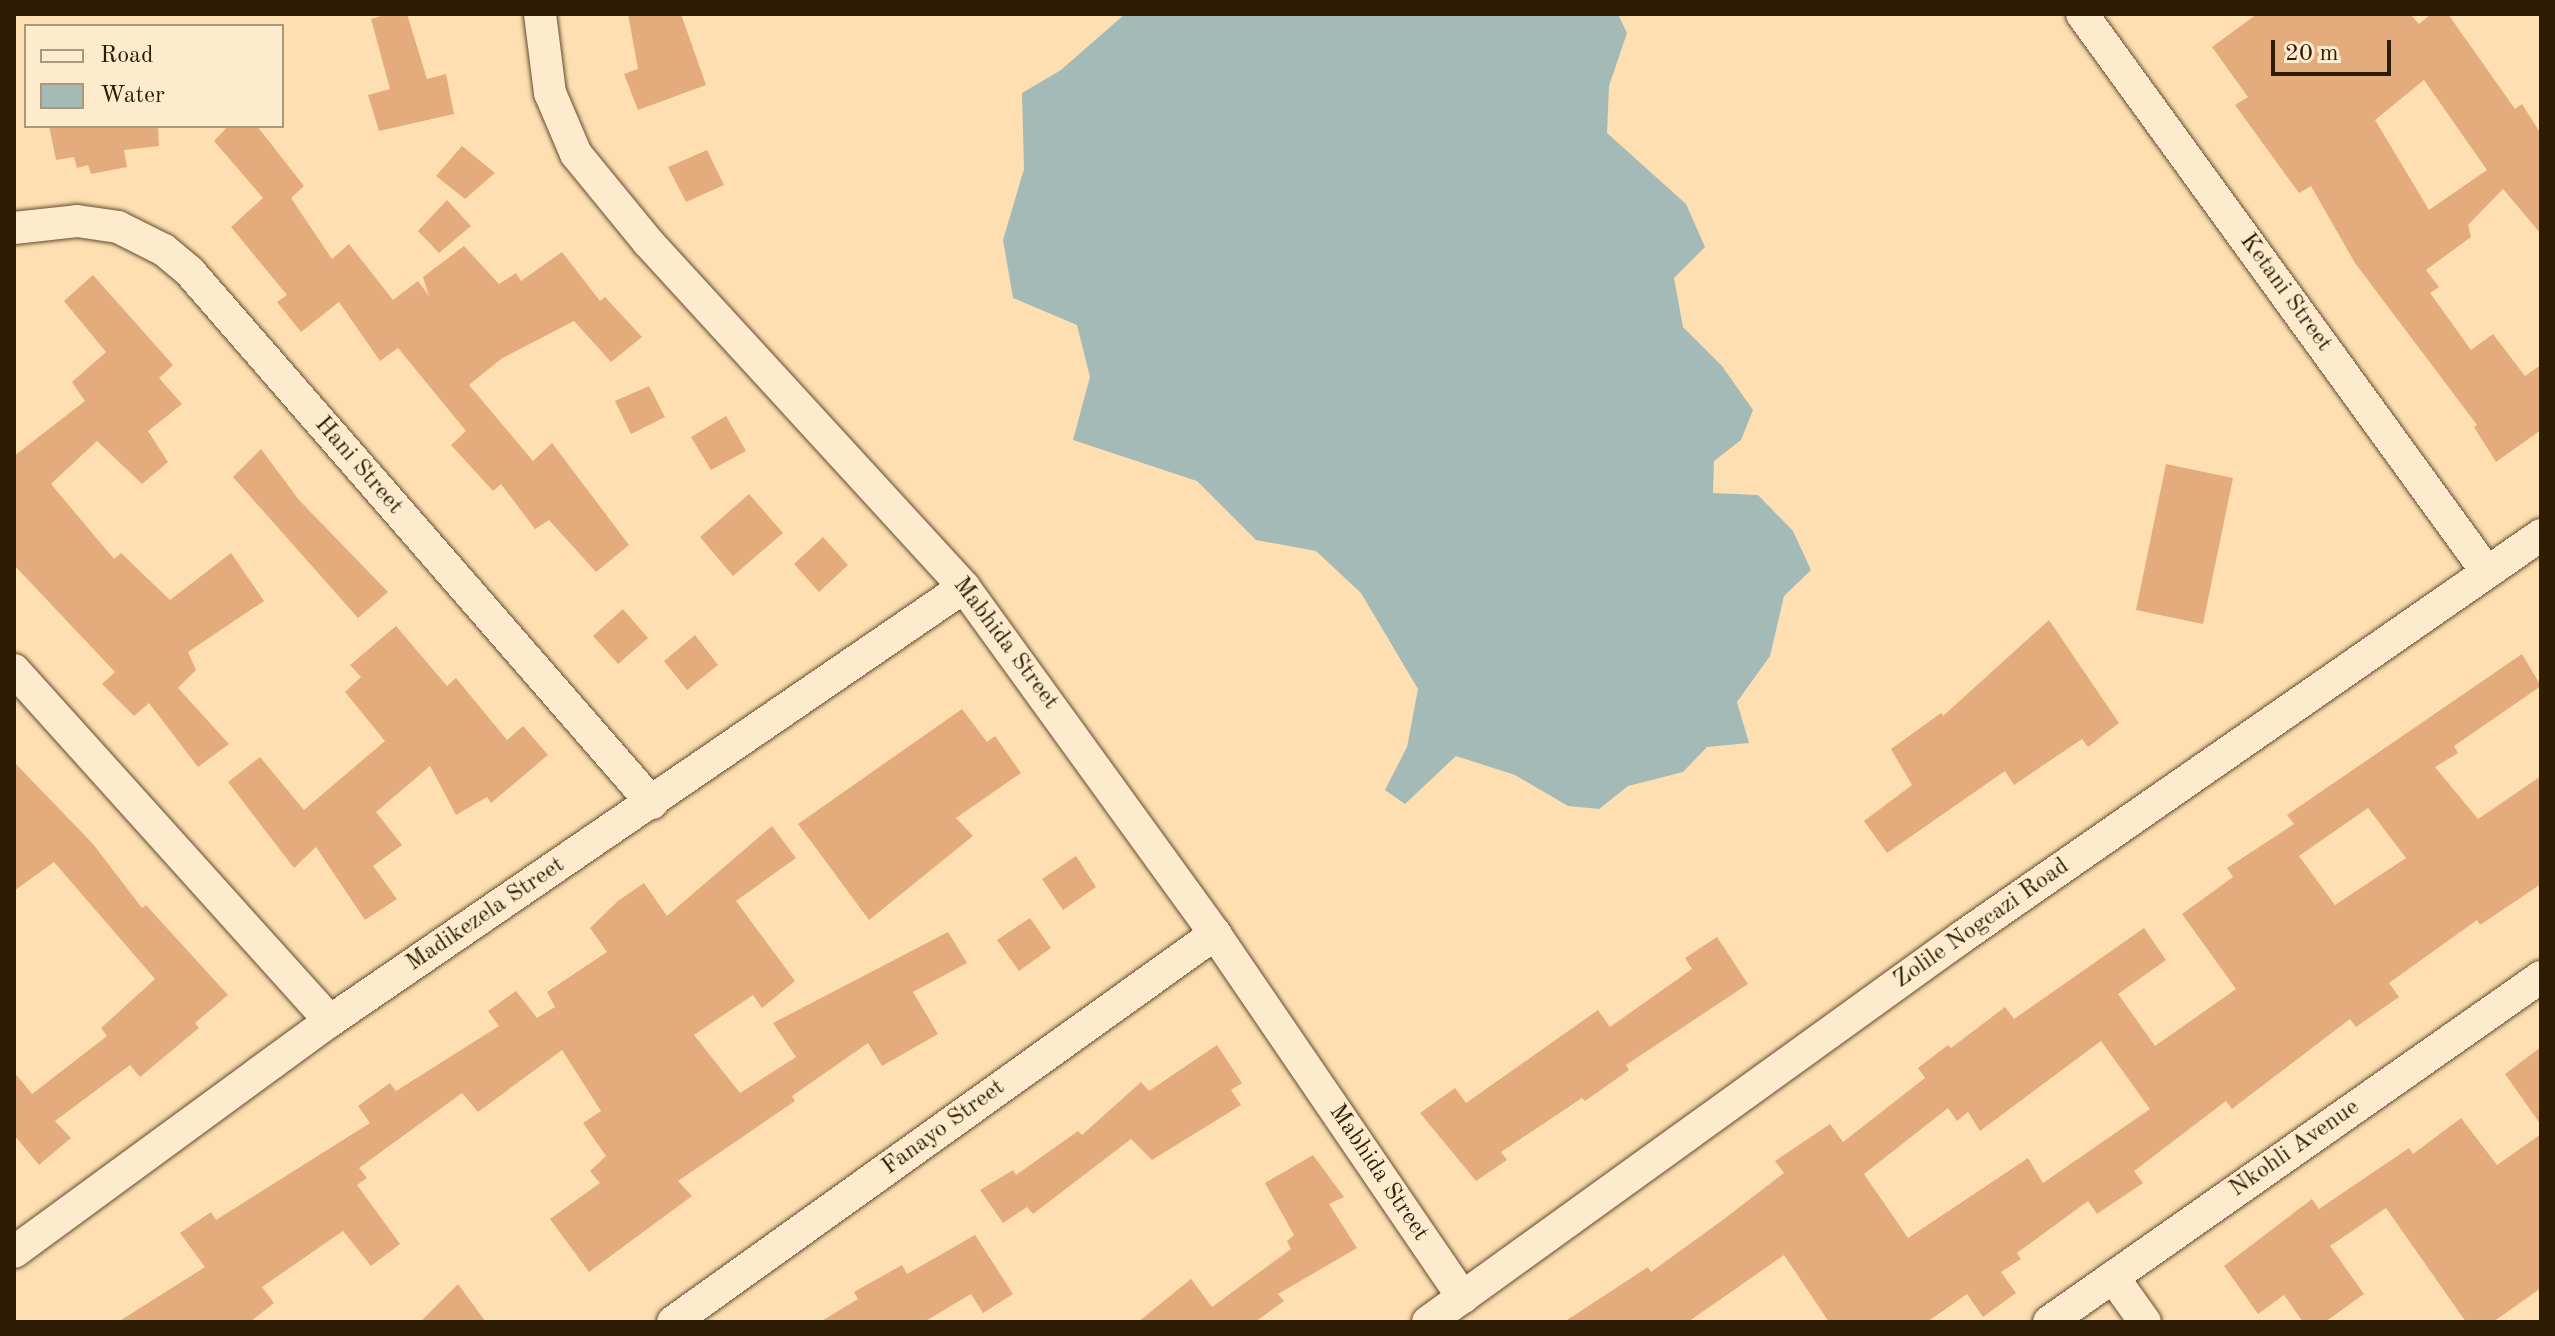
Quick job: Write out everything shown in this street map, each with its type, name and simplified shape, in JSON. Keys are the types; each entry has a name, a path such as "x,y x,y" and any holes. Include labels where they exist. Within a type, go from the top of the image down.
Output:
{"street":[{"name":"Mabhida Street","path":"540,14 550,93 576,154 648,242 964,587 1215,934 1463,1297"},
{"name":"Ketani Street","path":"2082,14 2487,572"},
{"name":"Hani Street","path":"14,228 77,221 118,227 164,250 190,272 652,803"},
{"name":"Zolile Nogcazi Road","path":"1428,1322 1962,937 2541,535"},
{"name":"Madikezela Street","path":"19,1238 964,587"},
{"path":"14,670 330,1021"},
{"name":"Fanayo Street","path":"673,1322 1215,934"},
{"name":"Nkohli Avenue","path":"2049,1322 2541,977"},
{"path":"2113,1277 2145,1322"}],"water":[{"path":"1125,14 1618,14 1627,33 1609,86 1607,133 1686,204 1705,247 1674,278 1683,327 1722,366 1753,410 1741,440 1714,461 1713,493 1758,495 1793,531 1811,570 1784,596 1770,656 1737,702 1749,743 1707,747 1683,772 1628,786 1599,809 1568,806 1515,775 1456,756 1405,804 1385,790 1407,747 1418,689 1361,593 1316,551 1256,540 1197,481 1073,440 1090,377 1077,325 1013,298 1003,240 1024,169 1022,93 1061,70"}],"building":[{"path":"388,14 407,14 427,79 446,74 454,114 379,131 368,95 390,89 371,19"},
{"path":"628,14 681,14 706,85 638,110 624,74 638,69"},
{"path":"2257,14 2410,14 2419,24 2431,14 2448,14 2515,109 2522,104 2541,134 2541,234 2503,189 2468,225 2471,237 2426,270 2439,287 2430,293 2471,350 2493,334 2525,376 2541,365 2541,430 2496,462 2474,427 2477,425 2355,263 2311,186 2299,193 2235,105 2248,97 2212,47","holes":["2424,80 2487,170 2429,210 2375,120"]},
{"path":"49,128 158,128 159,146 124,150 127,167 91,174 88,165 77,168 74,157 56,160"},
{"path":"226,128 259,128 304,186 291,198 332,259 349,244 393,300 418,281 429,296 423,277 464,246 499,284 516,273 521,281 562,252 600,301 605,297 642,337 611,362 574,321 501,359 469,385 533,461 552,443 629,545 596,572 549,520 535,529 501,484 493,491 451,445 466,431 398,348 380,361 339,302 301,332 277,302 287,295 231,227 263,198 214,141"},
{"path":"462,146 495,173 465,199 436,176"},
{"path":"707,150 724,185 686,202 668,167"},
{"path":"447,200 471,226 439,253 418,231"},
{"path":"93,275 173,365 159,378 182,404 148,431 168,462 142,484 97,441 51,484 114,559 121,553 170,600 231,553 264,601 188,652 196,670 178,688 229,744 198,767 149,703 134,716 102,684 115,672 14,565 14,456 85,401 72,382 106,352 64,301"},
{"path":"649,386 665,417 631,434 615,401"},
{"path":"726,416 746,451 711,470 691,437"},
{"path":"261,449 299,500 388,592 358,618 233,477"},
{"path":"2166,464 2233,478 2203,624 2136,610"},
{"path":"749,494 783,533 733,576 700,537"},
{"path":"823,537 848,565 819,592 794,564"},
{"path":"623,609 648,638 618,664 593,636"},
{"path":"2049,620 2119,723 2088,747 2082,739 2014,785 2005,771 1887,853 1864,821 1912,785 1891,749 1941,713 1943,716"},
{"path":"396,626 447,686 456,678 507,740 523,726 548,755 491,803 487,797 456,815 430,766 376,812 402,845 373,866 397,899 365,920 316,847 294,868 228,782 260,757 304,810 385,741 345,692 361,677 350,665"},
{"path":"695,635 718,665 687,690 664,661"},
{"path":"2522,654 2541,686 2454,746 2458,753 2435,767 2478,819 2541,776 2541,884 2480,925 2477,920 2389,983 2399,997 2356,1027 2350,1019 2232,1109 2226,1101 2134,1171 2143,1183 2097,1214 2088,1201 2017,1253 2021,1259 2001,1272 2016,1293 1983,1317 1967,1294 1927,1322 1829,1322 1784,1255 1688,1322 1564,1322 1648,1267 1651,1272 1720,1222 1784,1173 1775,1161 1830,1124 1843,1142 1925,1078 1918,1068 1948,1045 1951,1048 2005,1007 2014,1019 2144,928 2166,960 2118,994 2155,1046 2236,989 2182,914 2233,877 2227,868 2294,824 2287,815","holes":["2368,808 2406,858 2335,905 2299,856","2101,1041 2150,1109 2043,1183 2028,1158 1908,1238 1864,1174 1948,1108 1957,1121 1968,1112 1980,1131"]},
{"path":"962,709 987,742 995,736 1021,773 956,818 973,836 869,920 798,824"},
{"path":"14,762 93,844 142,908 146,905 228,995 195,1023 199,1028 140,1077 130,1065 55,1121 71,1138 39,1165 14,1135 14,1072 32,1094 107,1036 101,1028 155,979 54,862 14,891"},
{"path":"772,826 796,858 736,901 795,981 762,1008 753,995 694,1035 740,1093 796,1057 773,1023 948,932 967,963 913,992 938,1034 882,1066 868,1043 792,1096 795,1101 678,1181 692,1196 589,1272 550,1219 600,1183 590,1171 606,1156 583,1123 601,1111 562,1050 478,1112 462,1093 359,1168 367,1178 357,1185 400,1244 371,1266 343,1231 262,1287 274,1303 250,1322 118,1322 205,1267 180,1233 211,1212 216,1220 370,1123 358,1106 390,1083 396,1091 499,1026 488,1011 516,991 537,1018 555,1007 547,992 607,952 590,928 618,901 644,883 667,916"},
{"path":"1076,856 1096,887 1063,910 1042,879"},
{"path":"1030,918 1051,948 1019,971 997,940"},
{"path":"1717,937 1748,984 1626,1065 1629,1070 1585,1101 1582,1098 1501,1152 1507,1160 1476,1181 1420,1113 1455,1088 1466,1103 1598,1010 1610,1027 1692,969 1685,958"},
{"path":"1217,1045 1242,1083 1231,1090 1241,1105 1152,1160 1131,1139 1033,1214 1027,1207 1003,1223 980,1190 1013,1170 1016,1175 1078,1131 1082,1135 1141,1082 1149,1091"},
{"path":"2541,1047 2541,1125 2505,1074"},
{"path":"2461,1118 2497,1165 2541,1134 2541,1288 2493,1322 2466,1322 2386,1208 2330,1246 2364,1294 2325,1322 2303,1322 2284,1295 2258,1314 2224,1266 2312,1199 2319,1209 2409,1148 2413,1154"},
{"path":"1313,1155 1344,1197 1329,1204 1357,1248 1278,1294 1284,1301 1255,1322 1138,1322 1191,1279 1212,1307 1291,1249 1287,1241 1294,1235 1265,1183"},
{"path":"975,1235 1013,1294 983,1313 971,1294 924,1322 820,1322 858,1299 854,1292 902,1265 907,1274"},
{"path":"458,1284 486,1322 420,1322"}]}
